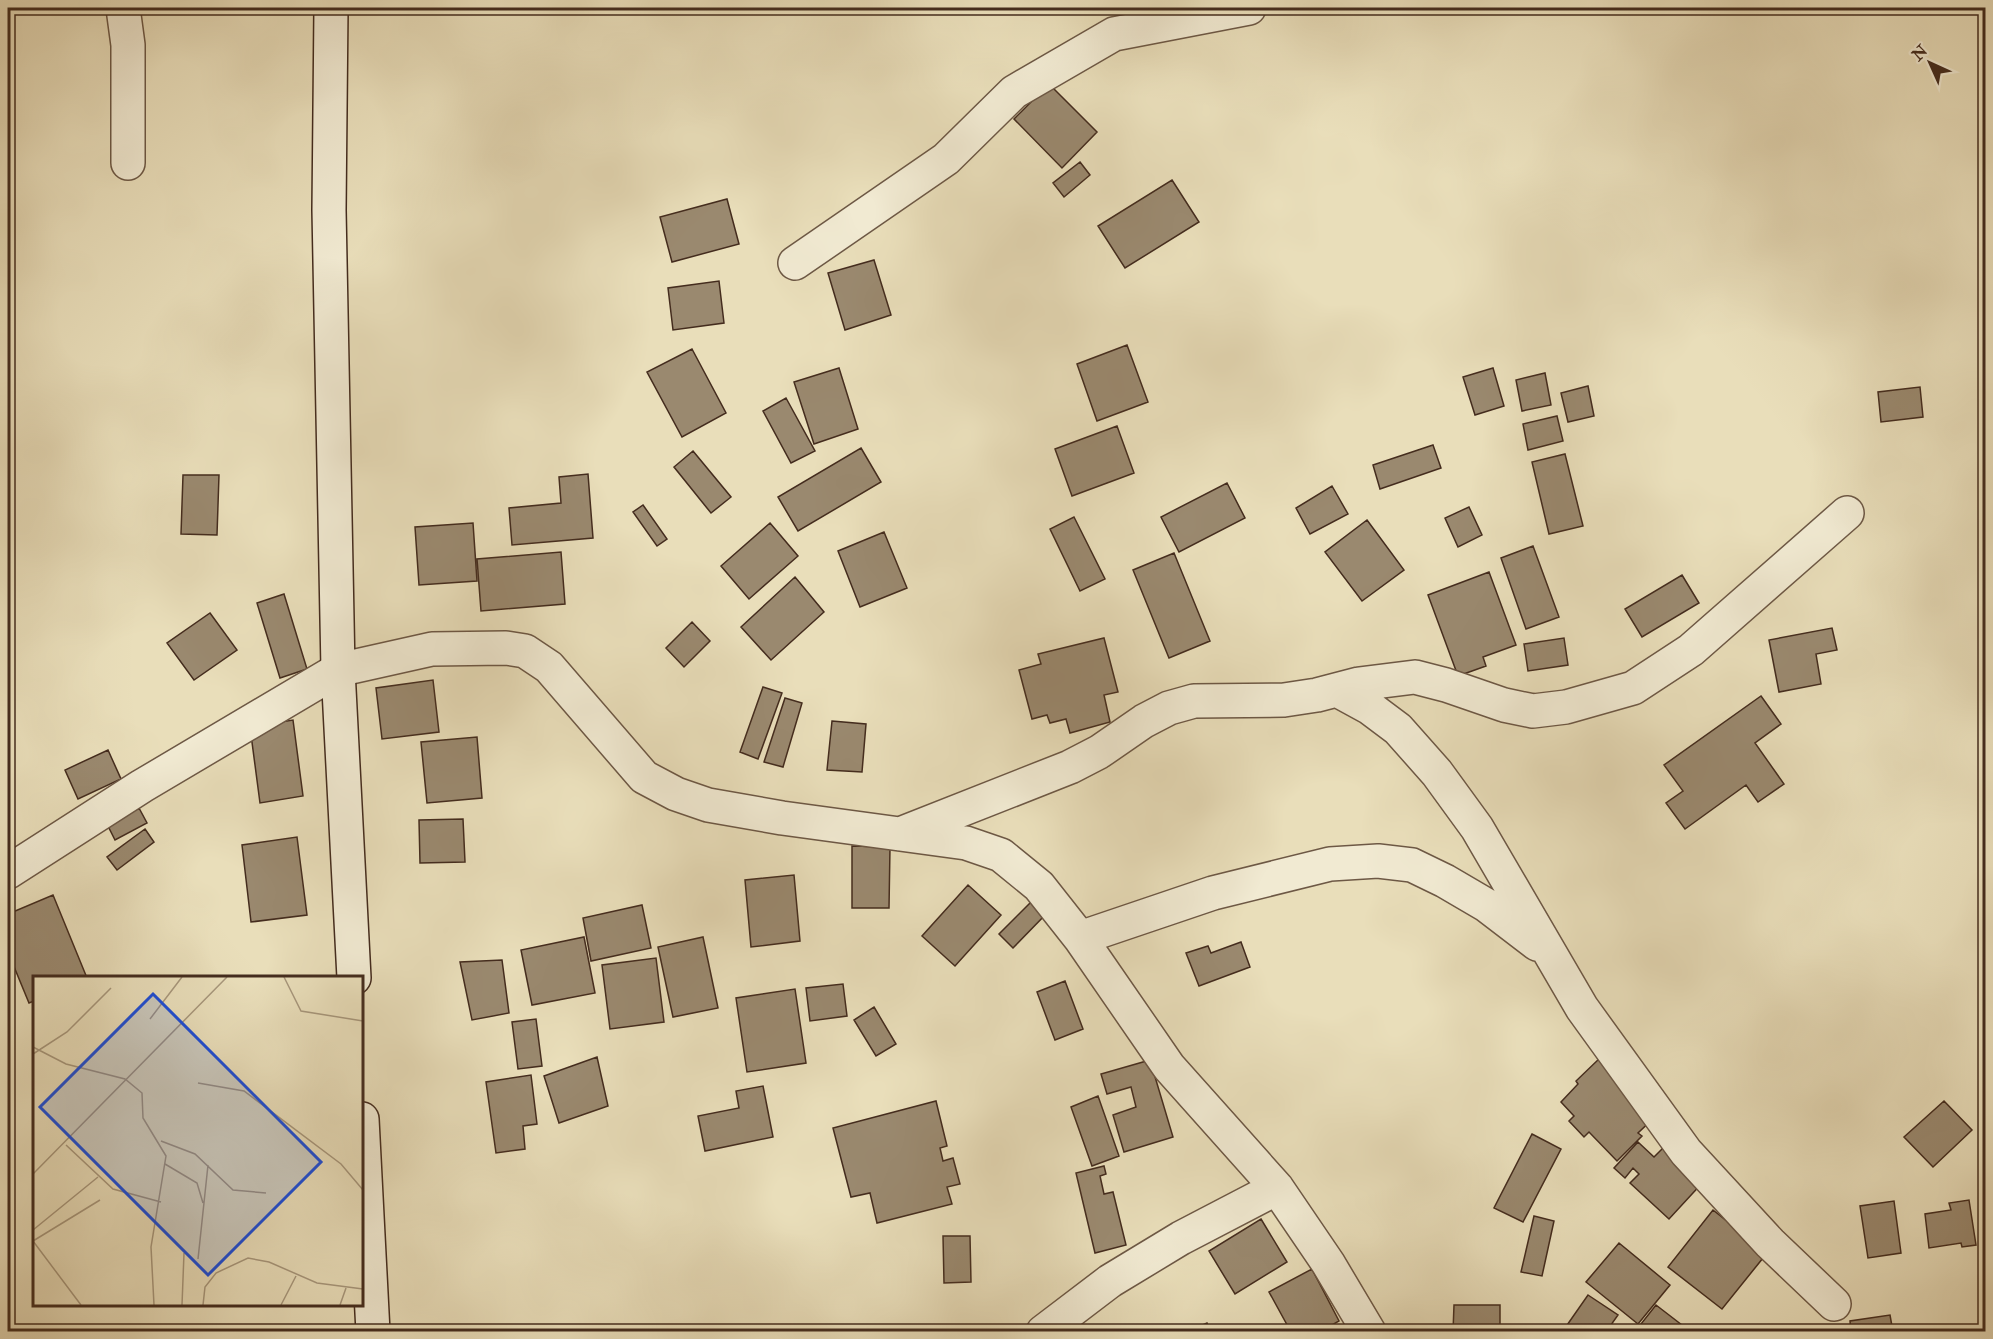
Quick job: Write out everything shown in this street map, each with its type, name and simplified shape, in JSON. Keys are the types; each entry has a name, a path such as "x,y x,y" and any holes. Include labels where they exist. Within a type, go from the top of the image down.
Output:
{"street":[{"path":"123,8 128,45 128,163"},
{"path":"331,8 329,210 338,670 354,976"},
{"path":"795,262 946,159 1014,92 1114,34 1249,8"},
{"path":"898,834 1070,767 1099,752 1121,735 1169,708 1194,701 1284,700 1388,679 1415,677 1504,705 1533,711 1566,707 1633,688 1690,650 1847,513"},
{"path":"8,873 142,786 338,670 432,649 506,648 525,651 549,667 644,777 676,794 708,805 782,818 966,843 1001,855 1039,886 1080,938 1169,1067 1277,1188 1328,1263 1369,1332"},
{"path":"1337,690 1370,708 1398,729 1437,773 1477,828 1582,1008 1686,1152 1770,1243 1834,1304"},
{"path":"1080,938 1213,893 1330,864 1378,861 1412,865 1445,881 1486,904 1551,954"},
{"path":"363,1138 373,1332"},
{"path":"1042,1332 1110,1281 1180,1238 1277,1188"}],"building":[{"path":"1049,84 1097,132 1062,168 1014,119"},
{"path":"1080,162 1090,175 1064,197 1053,183"},
{"path":"1172,180 1199,222 1125,268 1098,226"},
{"path":"727,199 739,244 672,262 660,217"},
{"path":"874,260 891,315 845,330 828,273"},
{"path":"719,281 724,323 673,330 668,288"},
{"path":"1127,345 1148,402 1097,421 1077,364"},
{"path":"692,349 726,413 682,437 647,372"},
{"path":"839,368 858,429 814,444 794,382"},
{"path":"1493,368 1504,406 1475,415 1463,377"},
{"path":"1545,373 1551,405 1522,411 1516,380"},
{"path":"1588,386 1594,416 1568,422 1561,393"},
{"path":"1920,387 1923,417 1881,422 1878,392"},
{"path":"786,398 815,451 791,463 763,411"},
{"path":"1557,416 1563,441 1528,450 1523,424"},
{"path":"1117,426 1134,473 1072,496 1055,449"},
{"path":"1433,445 1441,468 1380,489 1373,465"},
{"path":"861,448 881,482 798,531 778,497"},
{"path":"693,451 731,497 711,513 674,467"},
{"path":"1565,454 1583,526 1549,534 1532,462"},
{"path":"588,474 593,538 512,545 509,508 561,503 559,477"},
{"path":"183,475 219,475 217,535 181,534"},
{"path":"1227,483 1245,518 1179,552 1161,517"},
{"path":"1332,486 1348,514 1310,534 1296,508"},
{"path":"643,505 667,539 657,546 633,512"},
{"path":"1469,507 1482,535 1458,547 1445,518"},
{"path":"1074,517 1105,579 1080,591 1050,529"},
{"path":"1367,520 1404,570 1362,601 1325,552"},
{"path":"473,523 477,581 419,585 415,527"},
{"path":"770,523 798,556 749,599 721,566"},
{"path":"884,532 907,588 860,607 838,551"},
{"path":"1533,546 1559,617 1526,629 1501,558"},
{"path":"561,552 565,604 481,611 477,559"},
{"path":"1174,553 1210,641 1169,658 1133,570"},
{"path":"1489,572 1516,645 1483,657 1486,666 1458,676 1428,595"},
{"path":"1682,575 1699,603 1642,637 1625,609"},
{"path":"795,577 824,612 771,660 741,627"},
{"path":"284,594 307,669 280,678 257,603"},
{"path":"210,613 237,650 194,680 167,643"},
{"path":"692,622 710,641 684,667 666,648"},
{"path":"1832,628 1837,650 1816,654 1821,684 1779,692 1769,640"},
{"path":"1104,638 1118,692 1104,695 1110,722 1070,733 1066,719 1050,723 1047,715 1032,719 1019,670 1041,664 1038,654"},
{"path":"1564,638 1568,665 1528,671 1524,644"},
{"path":"433,680 439,732 382,739 376,688"},
{"path":"763,687 782,693 758,759 740,752"},
{"path":"1761,696 1781,724 1755,743 1784,784 1758,802 1746,785 1685,829 1666,803 1683,791 1664,765"},
{"path":"785,698 802,703 783,767 764,762"},
{"path":"293,720 303,796 260,803 250,727"},
{"path":"832,721 866,724 862,772 827,770"},
{"path":"477,737 482,798 427,803 421,742"},
{"path":"108,750 121,779 78,799 65,770"},
{"path":"139,808 147,823 115,840 107,824"},
{"path":"463,819 465,862 420,863 419,820"},
{"path":"145,829 154,842 117,870 107,857"},
{"path":"297,837 307,915 251,922 242,845"},
{"path":"852,846 890,847 889,908 852,908"},
{"path":"794,875 800,941 751,947 745,880"},
{"path":"968,885 1001,915 955,966 922,936"},
{"path":"53,895 86,976 33,976 33,1001 29,1003 8,952 8,914"},
{"path":"1033,900 1047,913 1013,948 999,934"},
{"path":"642,905 651,948 591,961 583,918"},
{"path":"584,937 595,993 532,1005 521,950"},
{"path":"703,937 718,1008 673,1017 658,947"},
{"path":"1241,942 1250,967 1199,986 1186,953 1208,946 1211,953"},
{"path":"656,958 664,1022 610,1029 602,965"},
{"path":"502,960 509,1013 472,1020 460,962"},
{"path":"1065,981 1083,1029 1055,1040 1037,992"},
{"path":"843,984 847,1016 810,1021 806,988"},
{"path":"795,989 806,1063 747,1072 736,998"},
{"path":"874,1007 896,1044 876,1056 854,1020"},
{"path":"536,1019 542,1066 518,1069 512,1022"},
{"path":"597,1057 608,1106 559,1123 544,1076"},
{"path":"1601,1057 1657,1115 1638,1133 1642,1136 1617,1161 1589,1132 1584,1137 1569,1121 1574,1116 1561,1102 1578,1084 1576,1081"},
{"path":"1150,1060 1173,1137 1124,1152 1113,1115 1136,1107 1131,1087 1107,1094 1101,1074"},
{"path":"531,1075 537,1124 523,1126 525,1149 496,1153 486,1082"},
{"path":"763,1086 773,1137 705,1151 698,1116 739,1108 736,1091"},
{"path":"1098,1096 1119,1156 1092,1166 1071,1107"},
{"path":"936,1101 947,1146 940,1148 943,1161 953,1158 960,1184 947,1187 952,1204 877,1223 870,1193 851,1197 833,1128"},
{"path":"1944,1101 1972,1130 1933,1167 1904,1137"},
{"path":"1532,1134 1561,1149 1523,1222 1494,1208"},
{"path":"1638,1142 1654,1157 1666,1145 1704,1181 1669,1219 1630,1183 1639,1174 1633,1168 1625,1178 1614,1168"},
{"path":"1104,1166 1106,1174 1100,1176 1104,1194 1113,1192 1126,1245 1095,1253 1076,1173"},
{"path":"1969,1200 1976,1245 1962,1247 1961,1243 1929,1248 1925,1214 1951,1210 1949,1203"},
{"path":"1894,1201 1901,1253 1868,1258 1860,1206"},
{"path":"1713,1210 1767,1253 1722,1309 1668,1267"},
{"path":"1534,1216 1554,1221 1542,1276 1521,1272"},
{"path":"1261,1219 1287,1262 1235,1294 1209,1251"},
{"path":"943,1236 970,1236 971,1282 944,1283"},
{"path":"1619,1243 1670,1285 1638,1324 1586,1282"},
{"path":"1312,1269 1339,1321 1320,1332 1291,1332 1269,1292"},
{"path":"1588,1295 1618,1315 1606,1332 1569,1332 1565,1328"},
{"path":"1454,1305 1500,1305 1500,1332 1453,1332"},
{"path":"1656,1305 1691,1332 1641,1332 1637,1329"},
{"path":"1890,1315 1893,1332 1851,1332 1850,1321"},
{"path":"1207,1323 1211,1332 1187,1332"}]}
